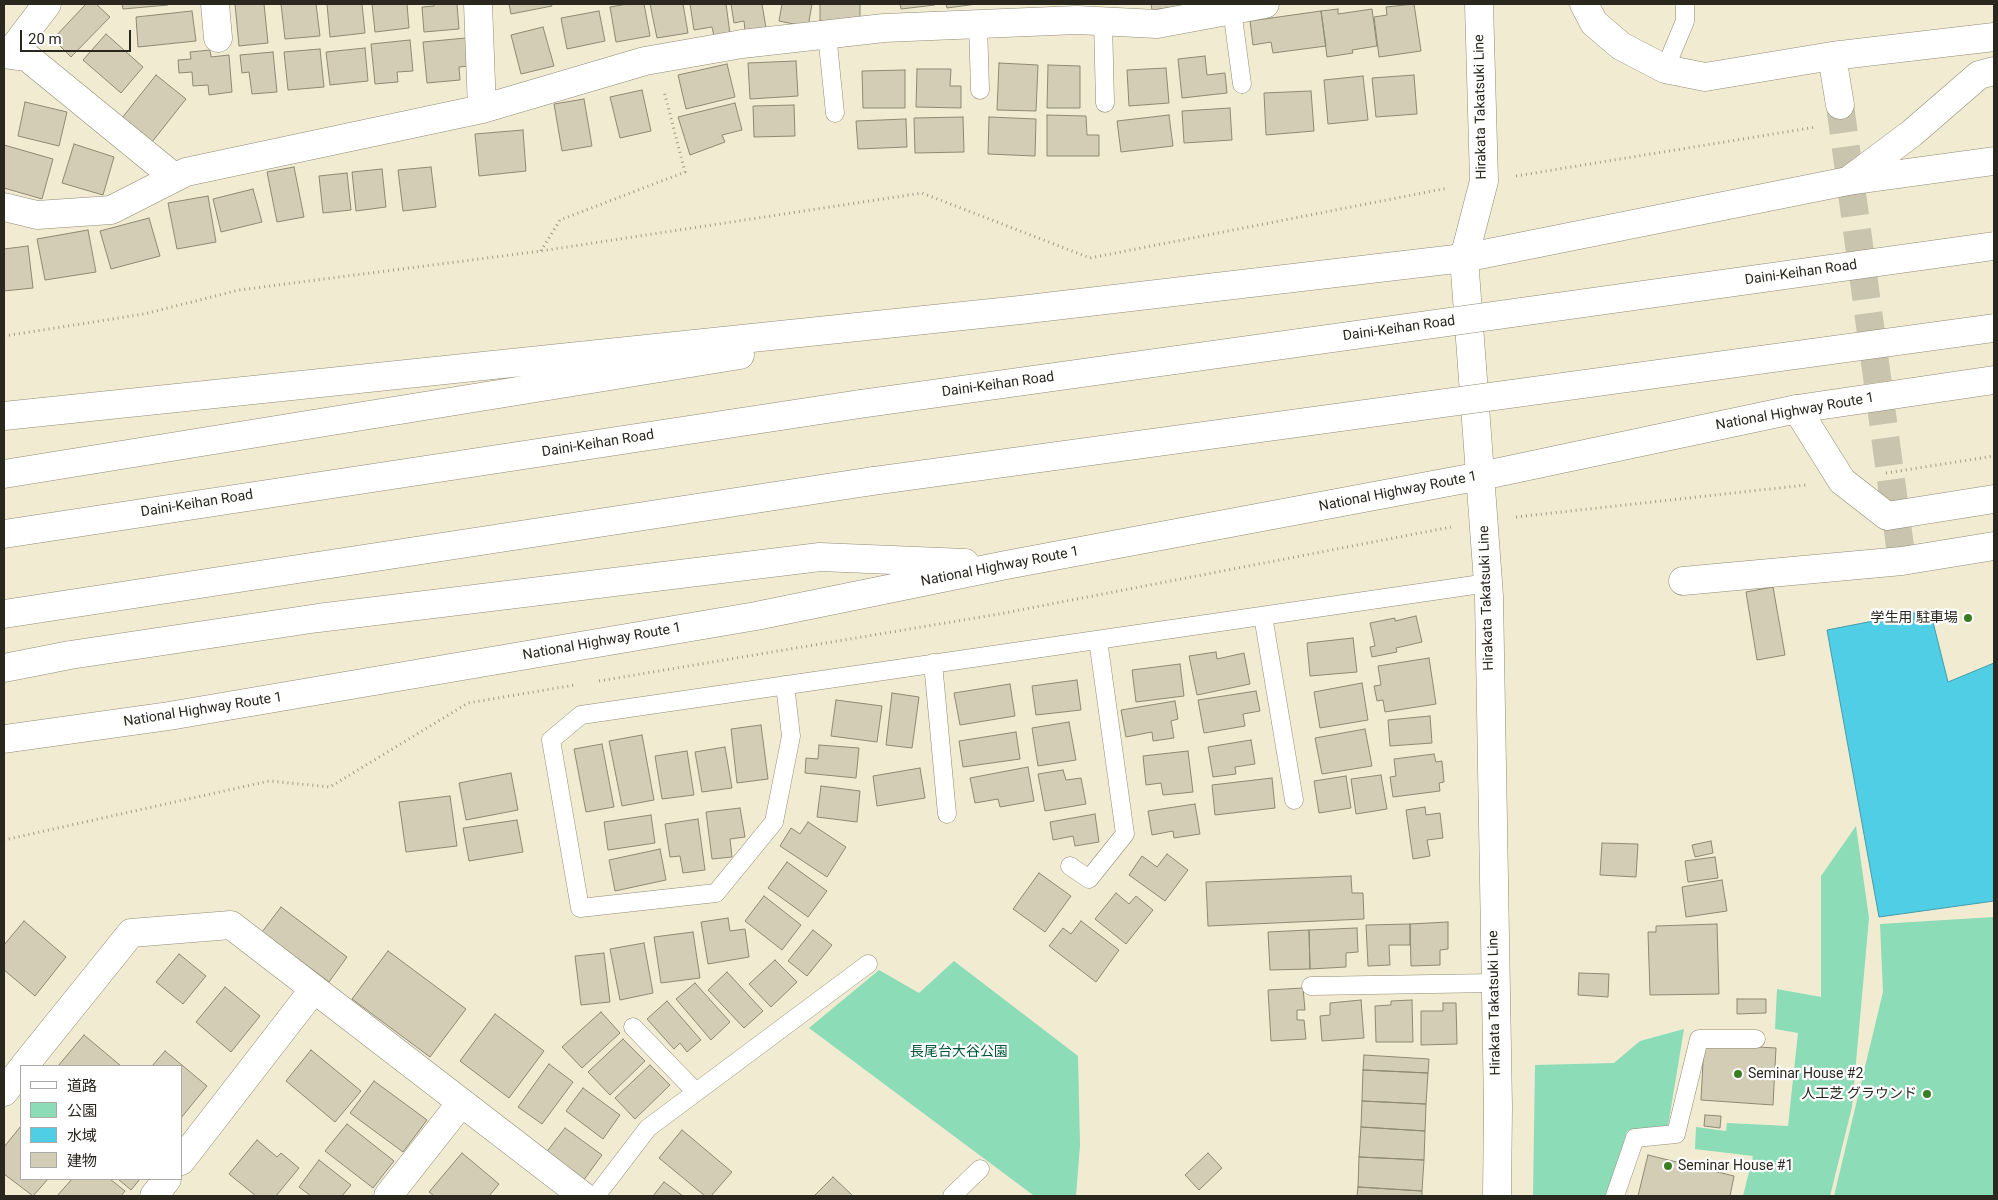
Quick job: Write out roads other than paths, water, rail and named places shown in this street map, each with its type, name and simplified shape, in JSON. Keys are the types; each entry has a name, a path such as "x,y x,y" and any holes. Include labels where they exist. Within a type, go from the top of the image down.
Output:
{"main road":[{"path":"6,54 46,4"},
{"path":"215,4 218,38"},
{"path":"478,4 482,109"},
{"path":"4,207 36,215 111,210 186,172 482,109 656,59 742,44 827,34 884,16 978,24 1077,20 1157,24 1265,4"},
{"name":"Hirakata Takatsuki Line","path":"1478,4 1484,181 1464,258 1488,583 1494,983 1498,1107 1497,1196"},
{"path":"1584,4 1594,23 1621,46 1665,69 1705,76 1832,56 1994,37"},
{"path":"6,54 26,57 174,178"},
{"path":"1832,56 1840,106"},
{"path":"1848,181 1912,133 1979,75 1994,71"},
{"path":"4,416 1020,310 1464,258 1848,181 1994,162"},
{"name":"Daini-Keihan Road","path":"4,534 860,404 1994,246"},
{"path":"4,474 1020,310"},
{"path":"4,614 873,481 1994,328"},
{"name":"National Highway Route 1","path":"4,739 169,716 756,616 1006,565 1481,476 1798,409 1994,380"},
{"path":"1798,409 1842,481 1887,516 1994,499"},
{"path":"1682,581 1902,561 1994,546"},
{"path":"4,668 70,655 318,618 820,557 1006,565"},
{"path":"25,1065 131,933 231,924 583,1196"},
{"path":"182,1160 314,989"},
{"path":"4,1092 20,1071"},
{"path":"388,1196 461,1103"},
{"path":"154,1196 166,1180"}],"lane":[{"path":"1665,69 1685,21 1685,4"},
{"path":"1232,10 1242,84"},
{"path":"1103,21 1105,103"},
{"path":"978,24 980,90"},
{"path":"827,34 835,113"},
{"path":"785,685 791,736 774,822 716,893 580,908 551,740 581,715 785,685 1488,583"},
{"path":"1263,616 1294,800"},
{"path":"1070,866 1089,880 1125,834 1098,640"},
{"path":"933,664 948,814"},
{"path":"596,1196 648,1128 868,964"},
{"path":"1311,986 1494,983"},
{"path":"633,1027 696,1092"},
{"path":"1615,1196 1635,1138 1676,1134 1699,1039 1756,1039"},
{"path":"952,1196 980,1170"}],"water":[{"path":"1930,610 1948,682 1994,663 1994,901 1879,917 1827,630"}],"tunnel":[{"path":"1840,105 1902,561"}],"place":[{"name":"学生用 駐車場","path":"1968,618"},
{"name":"Seminar House #2","path":"1738,1074"},
{"name":"人工芝 グラウンド","path":"1927,1094"},
{"name":"Seminar House #1","path":"1668,1166"}],"park label":[{"name":"長尾台大谷公園","path":"959,1052"}]}
